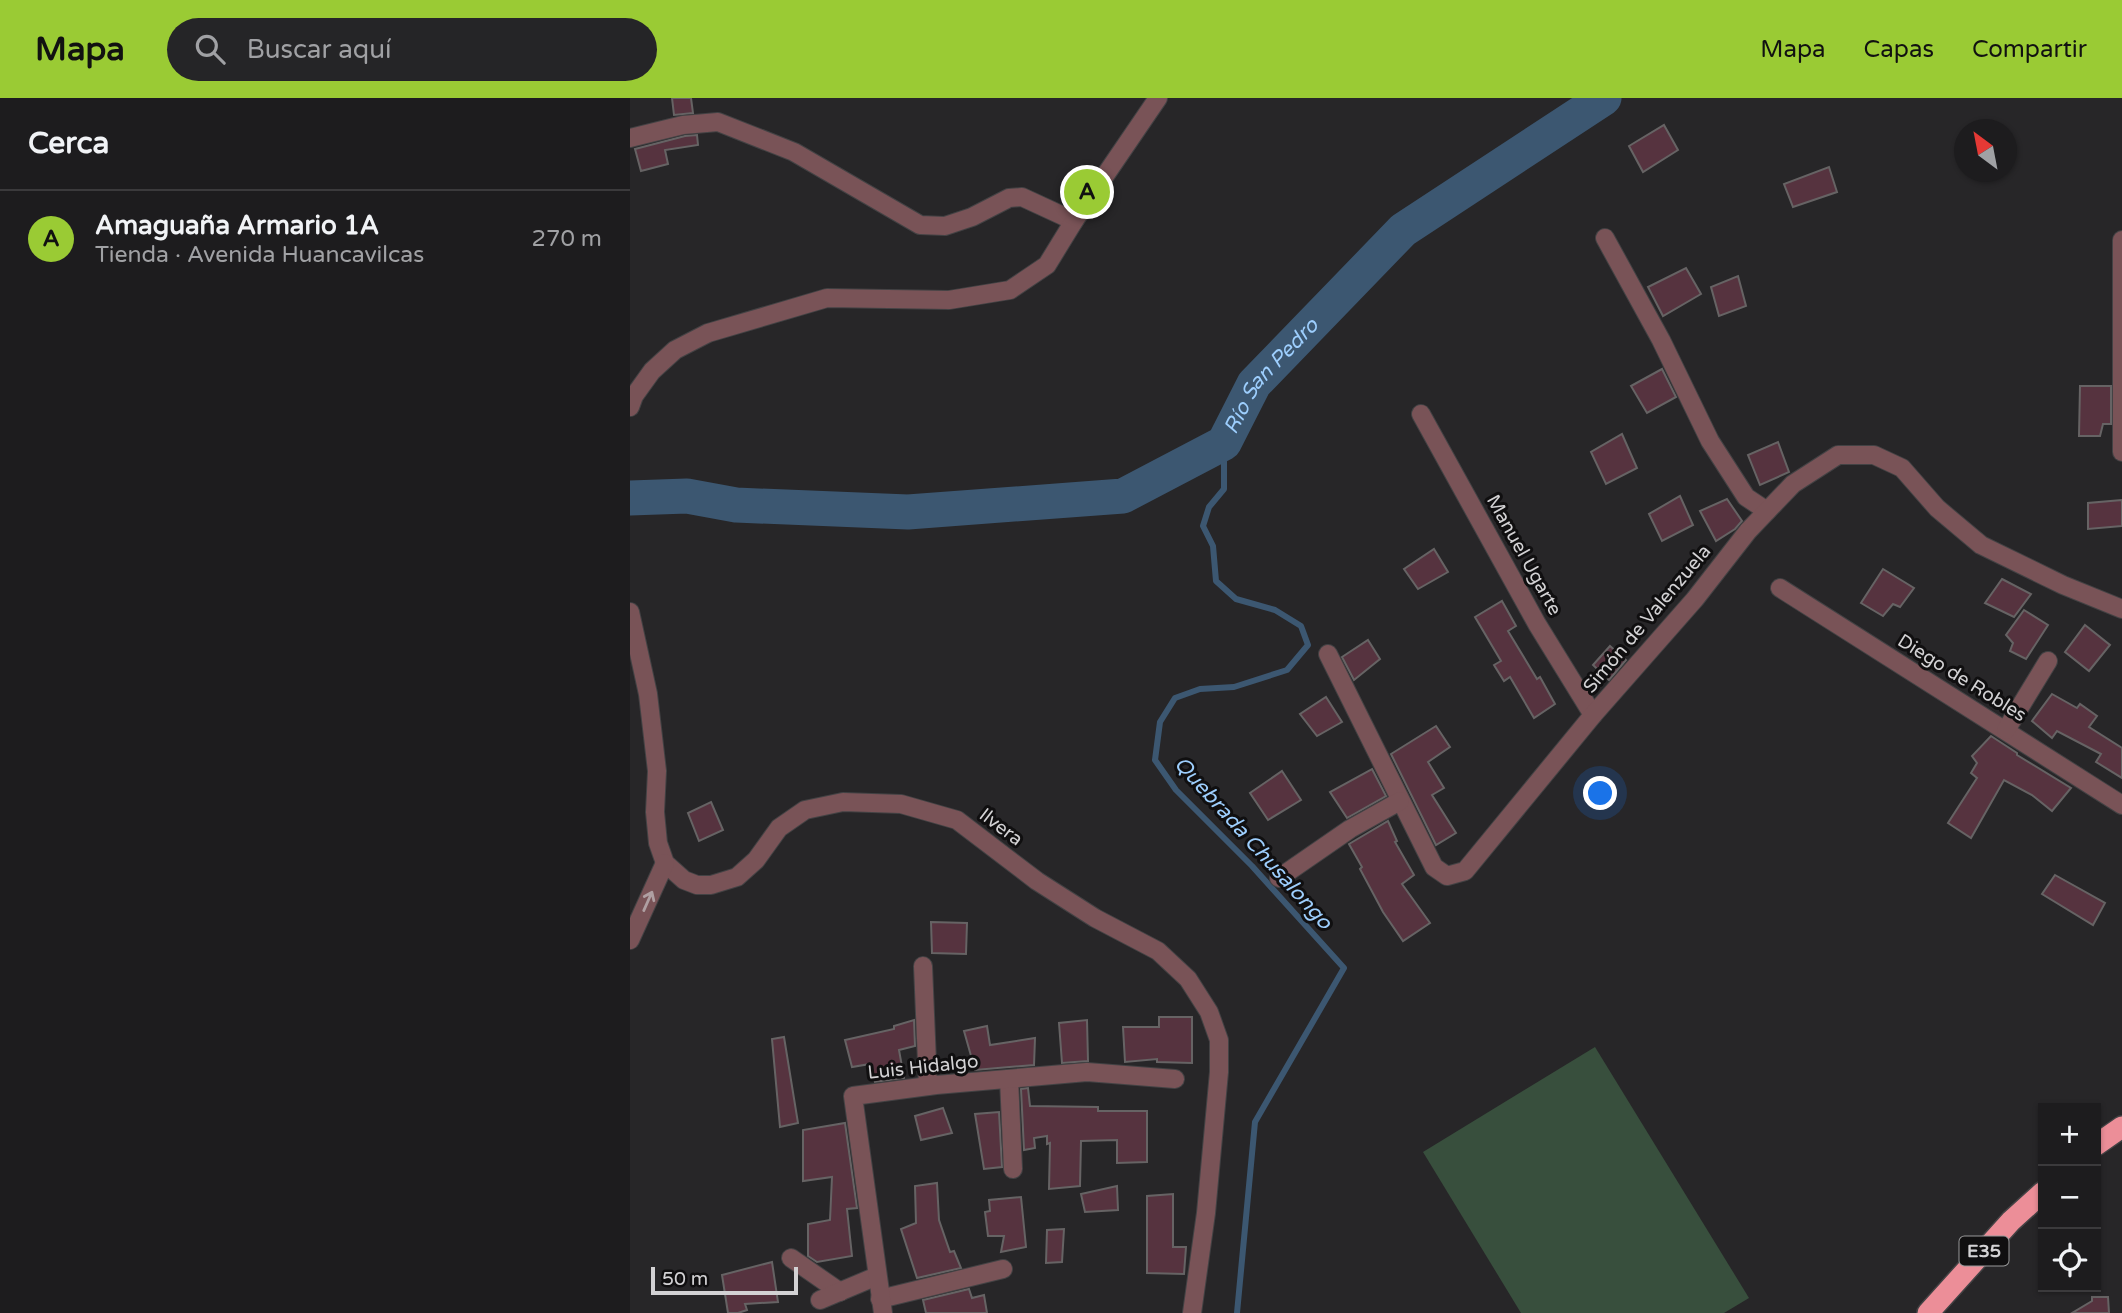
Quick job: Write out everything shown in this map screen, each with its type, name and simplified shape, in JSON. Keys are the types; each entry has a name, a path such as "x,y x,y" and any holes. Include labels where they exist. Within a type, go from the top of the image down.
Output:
{"highway":[{"path":"2101,1142 2122,1127"},
{"name":"E35","path":"1928,1313 2011,1221 2038,1197"}],"street":[{"path":"630,407 634,396 652,371 675,350 708,333 827,298 949,300 1010,290 1047,265 1158,98"},
{"path":"630,138 683,125 718,122 793,152 920,225 945,226 972,217 1009,198 1022,197 1074,221"},
{"path":"1605,237 1661,340 1710,441 1746,496 1767,512"},
{"path":"2122,240 2122,452"},
{"name":"Manuel Ugarte","path":"1421,414 1537,624 1593,715"},
{"name":"Simón de Valenzuela","path":"1328,654 1434,867 1447,876 1465,871 1593,715 1695,598 1748,531 1793,484 1838,455 1874,455 1902,468 1937,508 1980,545 2063,585 2122,608"},
{"name":"Diego de Robles","path":"1780,588 2122,805"},
{"path":"630,612 648,694 657,771 655,812 658,843 665,863 630,940"},
{"path":"2006,730 2048,661"},
{"path":"1279,878 1350,829 1400,801"},
{"name":"Ilvera","path":"665,863 684,880 697,885 711,885 737,877 756,860 779,828 805,810 843,802 901,804 957,820 1060,896 1158,951 1188,979 1209,1012 1219,1040 1219,1072 1206,1213 1192,1313"},
{"path":"923,967 928,1086"},
{"name":"Luis Hidalgo","path":"882,1306 853,1096 928,1086 1087,1072 1175,1079"},
{"path":"1009,1079 1013,1168"},
{"path":"791,1258 840,1292"},
{"path":"882,1306 1003,1269"},
{"path":"820,1300 877,1276"}],"green space":[{"path":"1595,1047 1749,1298 1724,1313 1521,1313 1423,1152"}],"building":[{"path":"672,98 691,98 693,113 674,115"},
{"path":"1664,125 1678,150 1643,172 1629,146"},
{"path":"697,135 698,145 665,150 668,164 641,171 635,149"},
{"path":"1829,167 1837,192 1793,207 1784,184"},
{"path":"1686,268 1701,294 1663,316 1648,287"},
{"path":"1738,276 1746,306 1719,316 1711,287"},
{"path":"1662,369 1676,397 1647,413 1631,386"},
{"path":"2080,386 2111,386 2111,424 2103,424 2100,436 2079,436"},
{"path":"1622,434 1637,468 1606,484 1591,452"},
{"path":"1778,442 1789,472 1760,485 1748,455"},
{"path":"1680,496 1693,525 1662,541 1649,514"},
{"path":"1727,499 1742,521 1716,541 1700,511"},
{"path":"2122,500 2122,526 2088,529 2088,503"},
{"path":"1434,549 1448,572 1418,589 1404,569"},
{"path":"1883,569 1914,588 1900,607 1893,604 1883,616 1861,603"},
{"path":"2002,579 2031,594 2014,617 1985,603"},
{"path":"1502,601 1516,626 1508,631 1555,704 1534,718 1510,677 1504,681 1494,665 1501,661 1475,617"},
{"path":"2024,610 2048,625 2026,659 2010,651 2013,643 2006,635"},
{"path":"2085,625 2110,645 2089,671 2065,652"},
{"path":"1368,640 1380,659 1354,680 1342,657"},
{"path":"1610,646 1626,660 1609,680 1593,665"},
{"path":"2052,694 2077,708 2080,704 2097,716 2089,727 2122,748 2122,778 2096,762 2101,754 2057,731 2052,738 2032,721"},
{"path":"1326,697 1342,722 1317,736 1300,714"},
{"path":"1436,726 1450,747 1428,762 1444,788 1432,795 1456,833 1436,845 1391,754"},
{"path":"1991,736 2071,788 2052,811 2032,795 2004,780 1971,838 1948,823 1977,778 1971,773 1977,763 1972,756"},
{"path":"1372,769 1386,796 1347,818 1330,792"},
{"path":"1282,771 1301,800 1268,820 1250,793"},
{"path":"711,802 723,830 699,841 688,813"},
{"path":"1388,821 1397,841 1395,842 1414,875 1402,884 1430,923 1403,941 1383,912 1349,844"},
{"path":"2055,875 2105,903 2093,925 2042,894"},
{"path":"931,922 967,923 966,954 932,953"},
{"path":"1159,1017 1192,1017 1192,1063 1157,1062 1157,1059 1125,1062 1123,1027 1159,1027"},
{"path":"914,1020 915,1046 899,1050 904,1078 875,1082 870,1064 852,1067 845,1040 894,1029 894,1026"},
{"path":"1087,1020 1088,1061 1062,1063 1059,1023"},
{"path":"987,1026 990,1045 1035,1038 1034,1065 975,1070 964,1031"},
{"path":"784,1037 798,1123 780,1127 772,1039"},
{"path":"1028,1088 1030,1106 1147,1111 1147,1162 1117,1163 1117,1140 1081,1141 1080,1186 1049,1189 1050,1143 1047,1144 1047,1136 1034,1138 1035,1148 1024,1150 1021,1089"},
{"path":"943,1108 952,1133 921,1140 915,1116"},
{"path":"999,1112 1002,1167 984,1169 975,1114"},
{"path":"845,1123 857,1208 847,1209 852,1256 817,1262 808,1256 808,1224 830,1220 832,1177 803,1181 803,1130"},
{"path":"937,1183 939,1220 950,1252 954,1251 961,1268 917,1278 901,1229 916,1223 915,1186"},
{"path":"1117,1186 1118,1210 1085,1212 1081,1194"},
{"path":"1173,1194 1173,1247 1186,1247 1184,1274 1147,1273 1147,1196"},
{"path":"1021,1197 1026,1247 1001,1252 1004,1236 988,1236 985,1212 990,1211 989,1200"},
{"path":"1064,1229 1062,1262 1046,1263 1047,1230"},
{"path":"772,1262 778,1302 745,1304 747,1310 728,1313 722,1275"},
{"path":"969,1289 972,1298 984,1295 987,1313 926,1313 923,1300"},
{"path":"2092,1297 2108,1297 2109,1313 2072,1313 2092,1301"}],"waterway":[{"name":"Río San Pedro","path":"630,498 687,496 736,505 908,512 1123,496 1224,443 1254,384 1403,230 1604,98"},
{"name":"Quebrada Chusalongo","path":"1224,443 1224,489 1209,507 1203,526 1213,546 1216,581 1236,599 1275,610 1301,626 1308,645 1287,670 1234,687 1200,689 1175,698 1160,722 1155,760 1176,790 1252,866 1344,968 1255,1122 1237,1313"}],"place":[{"name":"Amaguaña Armario 1A","path":"1087,192"}]}
